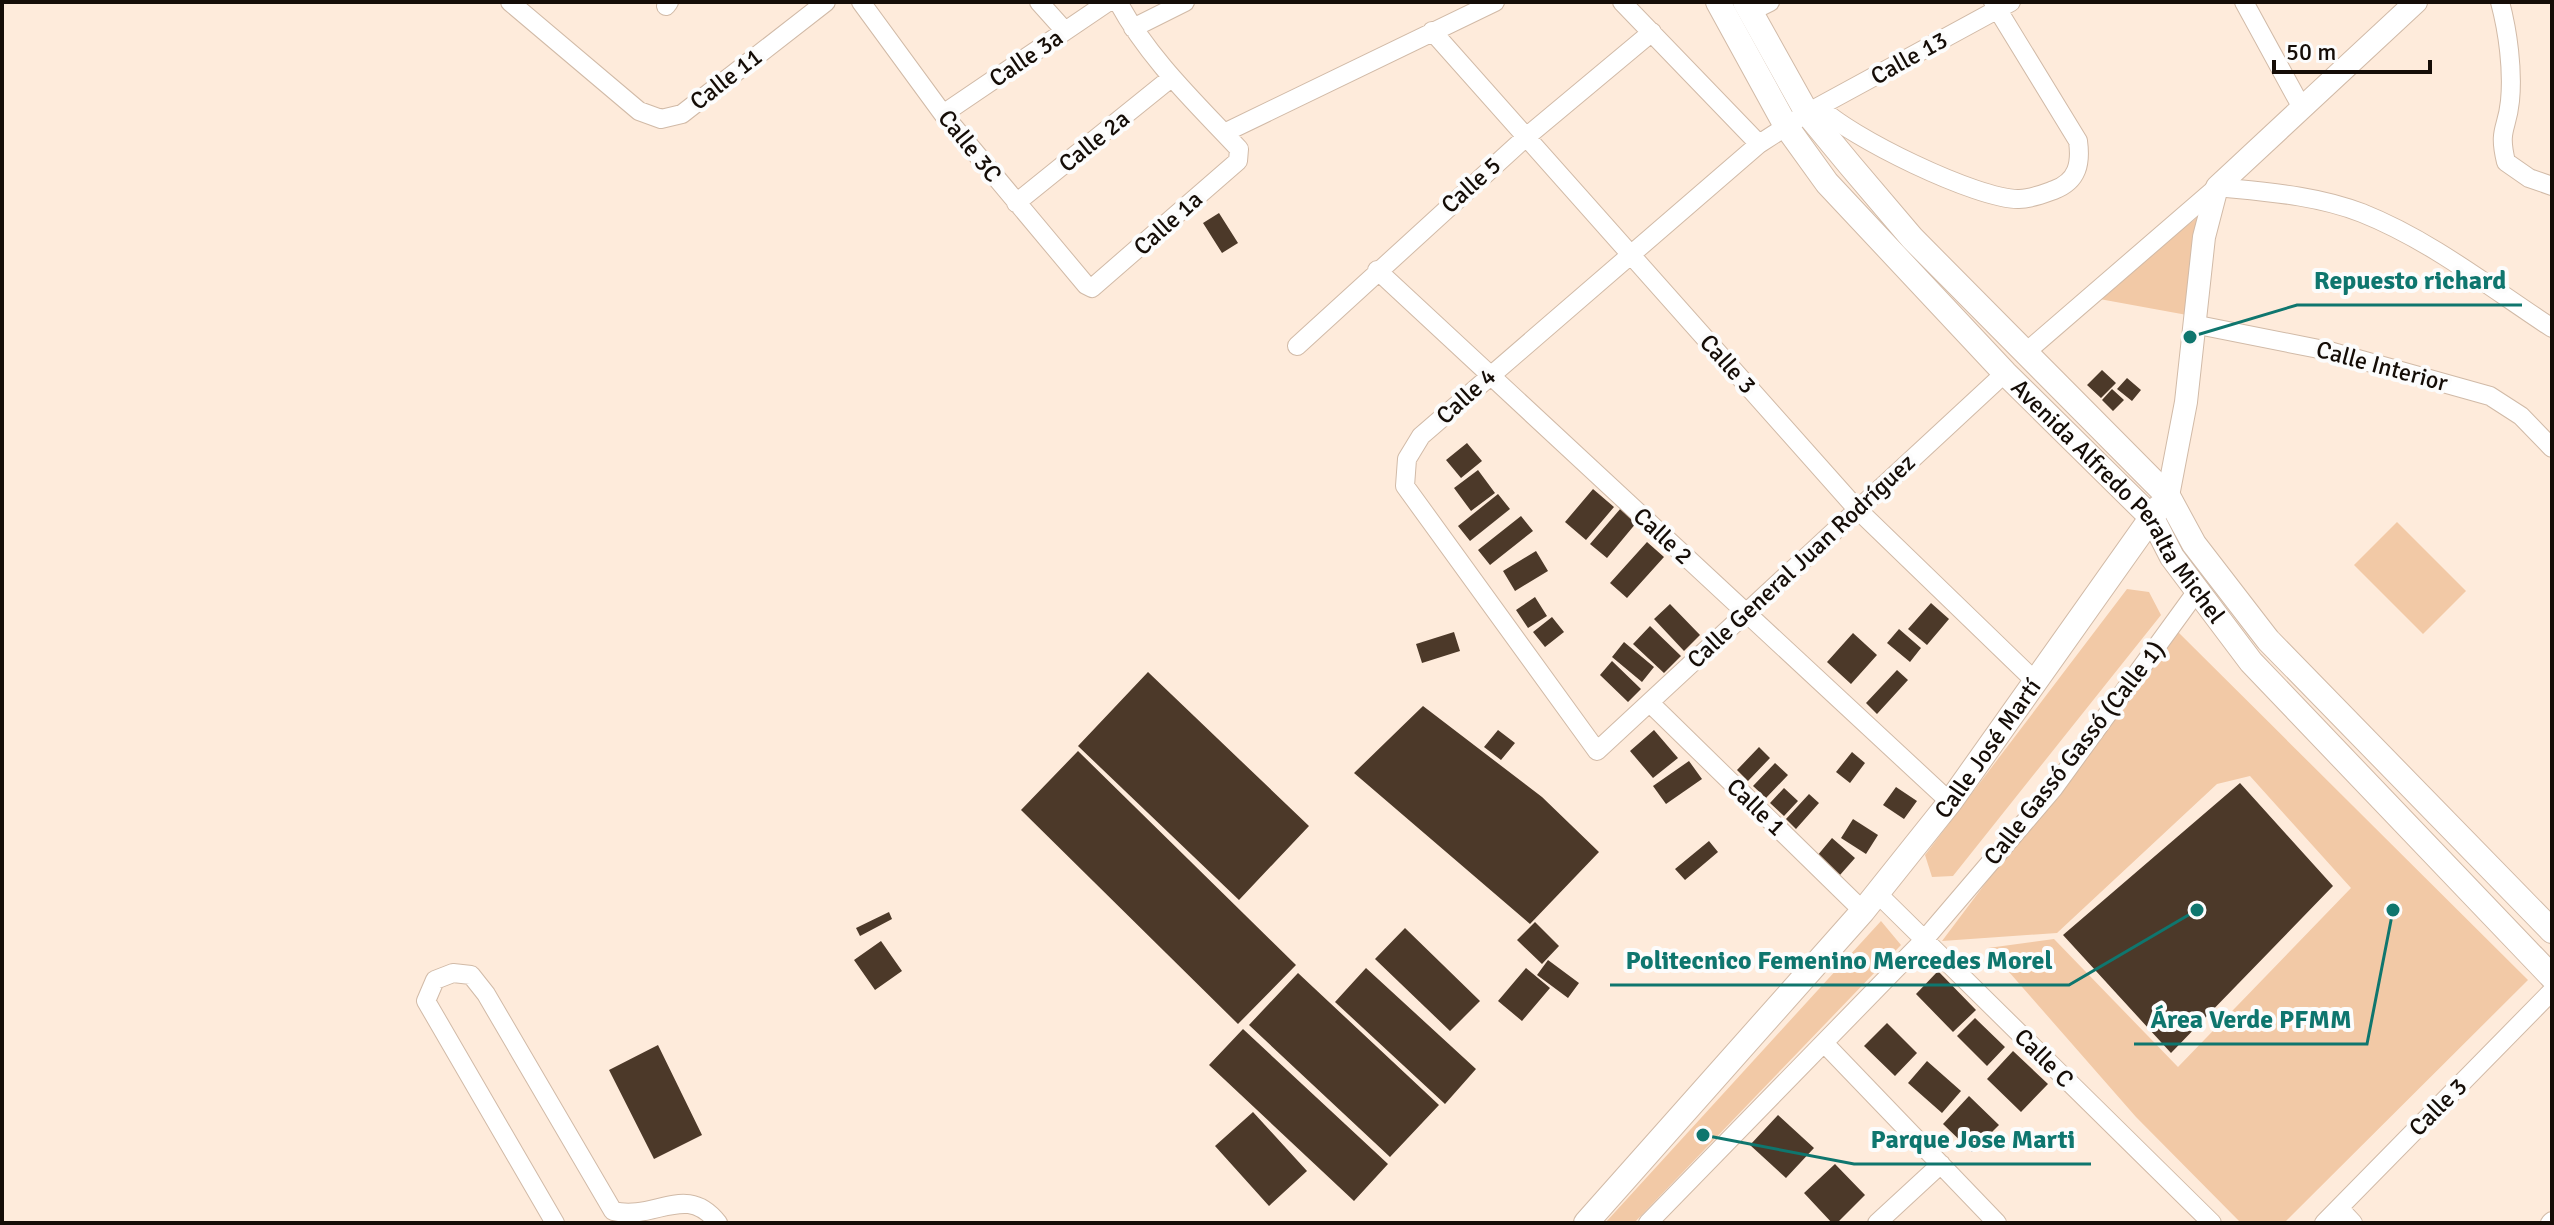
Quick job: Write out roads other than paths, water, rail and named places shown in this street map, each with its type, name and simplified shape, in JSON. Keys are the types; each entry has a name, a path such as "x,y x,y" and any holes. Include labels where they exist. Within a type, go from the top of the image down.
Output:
{"main road":[{"name":"Avenida Alfredo Peralta Michel","path":"1718,2 1786,126 1827,183 2005,373 2152,518 2172,557 2251,662 2552,977"},
{"name":"Avenida Alfredo Peralta Michel","path":"1755,5 1814,110 1912,238 2168,496 2200,553 2268,640 2552,931"},
{"name":"Calle José Martí","path":"1586,1223 1870,902 1950,802 2168,496"}],"street":[{"name":"Calle 11","path":"510,2 639,111 661,119 682,114 826,2"},
{"name":"Calle 3C","path":"861,2 943,114 1086,285"},
{"path":"1039,2 1065,31"},
{"name":"Calle 3a","path":"943,114 1108,2"},
{"path":"1118,2 1133,28 1171,78 1224,133 1495,2"},
{"path":"1133,28 1185,2"},
{"path":"1622,2 1759,144"},
{"path":"2244,2 2302,108"},
{"path":"2025,353 2217,187 2416,2"},
{"path":"2500,2 2506,27 2510,102 2500,138 2506,162 2529,178 2552,186"},
{"path":"1814,110 1835,123 1986,193 2018,199 2062,187 2075,175 2081,162 2078,141 2000,4"},
{"name":"Calle 13","path":"1814,110 2000,4"},
{"name":"Calle 3","path":"1432,31 1856,508 2037,683"},
{"name":"Calle 5","path":"1297,346 1525,138 1652,32"},
{"name":"Calle 2a","path":"1016,203 1171,78"},
{"name":"Calle 4","path":"1597,751 1405,486 1404,470 1412,447 1489,375 1759,144 1814,110"},
{"name":"Calle 1a","path":"1086,285 1097,286 1238,161 1239,149 1224,133"},
{"path":"2217,187 2291,195 2362,213 2416,239 2552,328"},
{"name":"Calle José Martí","path":"2168,496 2186,402 2204,237 2217,187"},
{"name":"Calle 2","path":"1377,270 1950,802"},
{"name":"Calle Interior","path":"2193,324 2329,351 2490,396 2521,416 2552,448"},
{"name":"Calle General Juan Rodríguez","path":"1597,751 2005,373"},
{"name":"Calle Gassó Gassó (Calle 1)","path":"1648,1223 1924,940 2053,789 2197,591"},
{"name":"Calle 1","path":"1650,703 1870,902"},
{"name":"Calle C","path":"1870,902 1924,940 2212,1223"},
{"path":"555,1223 426,1001 435,980 453,973 471,975 486,994 613,1211 633,1216 680,1201 699,1206 718,1223"},
{"name":"Calle 3","path":"2324,1223 2552,991"},
{"path":"1825,1044 1997,1223"},
{"path":"1877,1223 1941,1164"},
{"path":"2339,1208 2353,1223"}],"place":[{"name":"Repuesto richard","path":"2190,337"},
{"name":"Politecnico Femenino Mercedes Morel","path":"2197,910"},
{"name":"Área Verde PFMM","path":"2393,910"},
{"name":"Parque Jose Marti","path":"1703,1135"}]}
